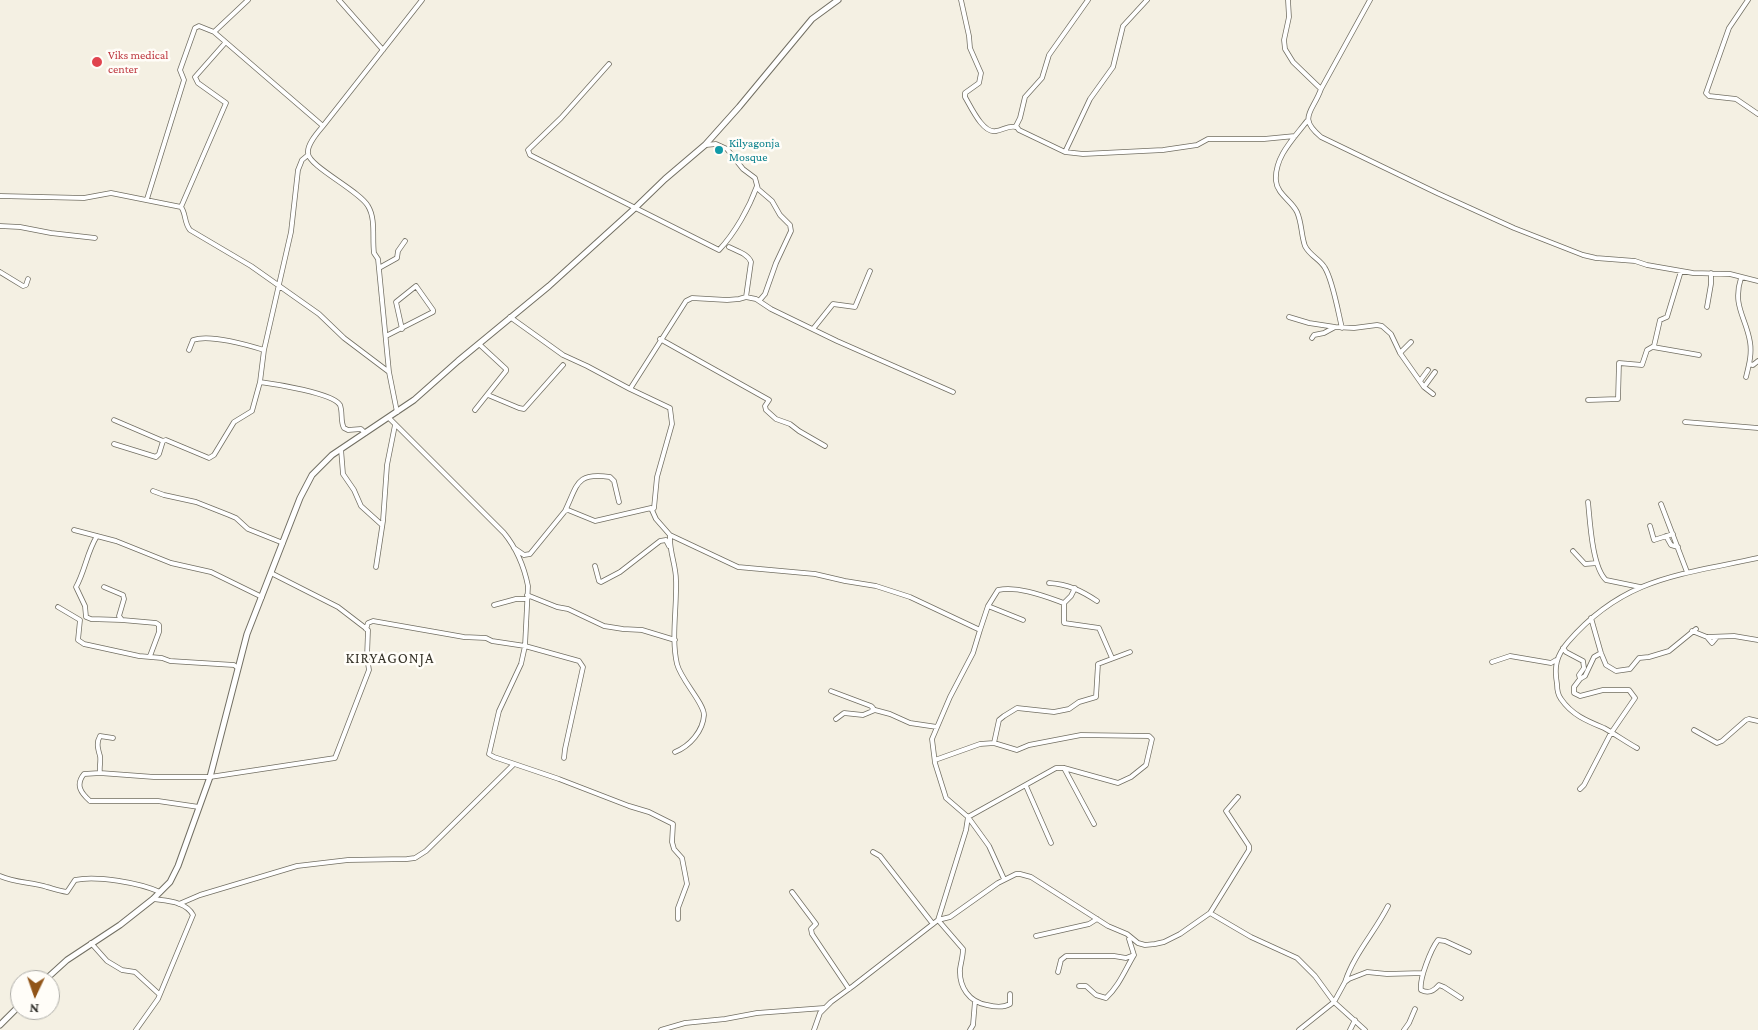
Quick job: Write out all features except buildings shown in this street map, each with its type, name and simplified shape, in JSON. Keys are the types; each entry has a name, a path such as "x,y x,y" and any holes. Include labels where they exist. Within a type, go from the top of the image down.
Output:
{"street":[{"path":"214,32 248,0"},
{"path":"339,0 383,50"},
{"path":"397,412 389,372 378,259 374,253 371,213 368,205 360,197 316,164 308,155 308,149 323,126 422,0"},
{"path":"56,970 66,960 92,944 153,899 170,882 178,866 210,777 247,634 306,486 322,465 341,449 414,400 549,286 665,179 705,145 739,107 812,18 838,0"},
{"path":"961,0 970,48 981,74 979,82 965,93 965,97 986,129 994,132 1011,126 1016,127 1065,152 1096,154 1130,150 1163,150 1197,144 1208,139 1264,139 1295,136"},
{"path":"1016,127 1025,97 1042,78 1049,55 1088,0"},
{"path":"1065,152 1090,99 1113,67 1123,26 1147,0"},
{"path":"1288,0 1289,17 1284,40 1285,49 1293,62 1321,90"},
{"path":"1342,328 1330,277 1320,261 1311,255 1306,247 1297,211 1281,192 1276,182 1279,162 1284,150 1307,120 1308,114 1370,0"},
{"path":"1748,0 1729,28 1706,93 1709,96 1736,99 1758,114"},
{"path":"147,199 184,80 180,70 195,28 199,26 214,32 323,126"},
{"path":"225,43 195,77 198,83 226,103 181,207 185,223 190,230 251,266 319,314 338,332 389,372"},
{"path":"609,64 561,118 528,150 528,153 634,209 719,250 750,202 757,186"},
{"path":"1307,120 1314,132 1340,147 1536,237 1589,257 1635,261 1702,274 1730,274 1758,281"},
{"path":"705,145 716,144 727,149 743,168 755,178 761,192 772,201 780,215 790,225 791,228 765,294 758,300"},
{"path":"114,420 163,441 168,440 208,458 212,456 234,422 252,411 260,382 264,350 290,232 298,170 302,160 308,155"},
{"path":"0,196 84,198 110,193 181,207"},
{"path":"0,226 95,238"},
{"path":"379,268 397,258 398,251 405,241"},
{"path":"729,247 745,255 751,262 746,297"},
{"path":"813,328 833,304 852,307 857,305 870,271"},
{"path":"1653,347 1660,320 1667,317 1681,271"},
{"path":"0,272 23,286 26,285 28,279"},
{"path":"1707,307 1711,273"},
{"path":"1741,278 1738,291 1739,308 1750,344 1746,377"},
{"path":"386,336 402,328 433,311 416,286 396,302 402,328"},
{"path":"630,389 660,339 689,298 727,300 746,297 758,300 771,309 882,362 953,392"},
{"path":"510,317 563,355 670,408 672,424 657,477 654,508 652,510"},
{"path":"1289,317 1309,323 1342,328 1382,326 1390,334 1400,353 1424,387 1433,394"},
{"path":"1312,338 1314,335 1324,333 1335,327"},
{"path":"189,350 193,340 198,338 213,339 264,350"},
{"path":"660,339 769,400 765,406 766,410 776,419 790,424 825,446"},
{"path":"1400,353 1412,342"},
{"path":"475,410 505,374 506,369 479,344"},
{"path":"1588,400 1618,399 1619,363 1642,364 1647,350 1653,347 1699,355"},
{"path":"1749,364 1753,365 1758,362"},
{"path":"488,394 519,408 524,408 563,365"},
{"path":"1420,381 1428,370"},
{"path":"1424,387 1436,372"},
{"path":"260,382 315,393 334,399 340,406 341,422 344,428 348,430 361,429 366,432"},
{"path":"389,418 504,534 520,558 526,578 525,646 521,664 498,711 489,751 491,756 648,812 673,824 672,842 674,849 682,858 687,884 678,908 678,919"},
{"path":"1685,422 1758,428"},
{"path":"376,567 388,465 395,424"},
{"path":"114,444 156,457 159,454 163,441"},
{"path":"341,449 343,474 354,490 361,506 382,525"},
{"path":"514,548 524,555 530,554 565,511 578,484 588,476 610,477 614,482 619,502"},
{"path":"153,491 196,502 229,515 236,518 250,530 283,543"},
{"path":"1588,502 1597,563 1602,577 1606,580 1640,587"},
{"path":"1661,504 1687,572"},
{"path":"565,511 568,510 595,521 642,510 652,510"},
{"path":"652,510 670,535 738,567 815,574 896,592 980,630"},
{"path":"1650,526 1654,540 1674,534"},
{"path":"74,530 128,545 171,564 210,572 262,596"},
{"path":"669,546 670,535"},
{"path":"97,536 88,552 82,576 76,588 85,606 86,618 152,622 159,625 159,632 150,656"},
{"path":"1666,536 1671,544 1678,547"},
{"path":"595,566 599,581 601,582 620,572 660,542 666,540 669,546 676,578 675,640 677,663 680,672 702,706 704,713 702,725 695,737 684,748 675,752"},
{"path":"1574,551 1585,564 1597,563"},
{"path":"1637,748 1584,720 1560,698 1554,670 1556,660 1563,648 1591,618 1621,596 1640,587 1687,572 1758,558"},
{"path":"199,807 158,801 90,801 84,796 78,782 84,774 100,773 154,778 210,777 335,758 369,670 367,657 369,633 338,607 271,574"},
{"path":"1049,583 1075,588 1097,601"},
{"path":"104,588 123,596 124,599 119,616 122,620"},
{"path":"1075,588 1071,596 1064,603 1064,622 1099,628 1112,658"},
{"path":"1004,879 989,846 968,817 946,798 935,760 932,740 954,688 973,653 988,606 998,590 1004,589 1045,596 1064,603"},
{"path":"494,605 527,597 568,609 604,626 642,630 675,640"},
{"path":"988,606 1023,620"},
{"path":"58,607 80,620 78,640 81,643 170,661 234,665 238,668"},
{"path":"1591,618 1606,666 1616,672 1630,669 1639,658 1669,651 1694,630 1707,637 1712,643"},
{"path":"366,629 368,623 373,621 464,637 486,638 494,642 525,646 577,660 583,666 581,683 564,758"},
{"path":"1707,646 1717,636"},
{"path":"1707,637 1734,636 1758,640"},
{"path":"1563,648 1566,652 1583,661 1584,668 1579,675 1580,679"},
{"path":"994,743 999,720 1017,708 1054,712 1069,709 1079,702 1096,697 1098,664 1130,652"},
{"path":"1580,789 1584,785 1611,733 1635,698 1629,690 1603,690 1580,696 1574,693 1574,687 1585,676 1594,657 1601,653"},
{"path":"1492,662 1510,656 1551,662 1556,660"},
{"path":"831,691 871,706 873,708 872,711"},
{"path":"836,719 844,713 863,714 875,710 910,724 937,727"},
{"path":"1694,730 1717,743 1722,741 1746,720 1758,721"},
{"path":"935,760 980,744 994,743 1017,750 1029,745 1081,735 1149,736 1152,739 1146,765 1131,777 1118,783 1064,768 1056,768 968,817"},
{"path":"100,773 98,740 100,736 112,738"},
{"path":"179,904 200,894 262,878 297,866 348,860 415,858 426,851 514,764"},
{"path":"1064,768 1094,824"},
{"path":"1026,786 1051,842"},
{"path":"814,1030 824,1008 938,920 950,917 1004,879 1016,874 1031,877 1097,919 1142,944 1164,942 1180,934 1210,913 1248,850 1249,846 1226,811 1238,797"},
{"path":"938,920 966,830 968,817"},
{"path":"873,852 880,856 933,924"},
{"path":"0,876 8,880 67,892 75,880 97,879 150,887 160,892"},
{"path":"792,892 816,924 811,929 812,934 849,989"},
{"path":"136,1030 158,999 192,919 191,912 179,904 153,899"},
{"path":"1299,1030 1334,1002 1354,959 1388,906"},
{"path":"1210,913 1251,937 1297,958 1315,976 1334,1002 1365,1030"},
{"path":"1036,936 1089,924 1097,919"},
{"path":"938,920 963,949 960,967 961,983 971,999 981,1004 1006,1007 1010,1004 1010,994"},
{"path":"1079,986 1086,986 1096,995 1106,998 1121,980 1134,955 1127,934"},
{"path":"1461,998 1439,985 1432,992 1428,993 1421,990 1422,973 1438,940 1445,941 1469,952"},
{"path":"92,944 106,961 122,970 135,972 159,994"},
{"path":"1058,972 1061,960 1066,956 1126,958 1134,955"},
{"path":"1344,982 1367,972 1387,974 1422,973"},
{"path":"970,1030 973,1024 975,1001"},
{"path":"661,1030 685,1023 753,1014 824,1008"},
{"path":"1404,1030 1409,1024 1415,1009"},
{"path":"0,1025 10,1015"},
{"path":"1350,1030 1355,1020"}],"place":[{"name":"Viks medical center","path":"97,62"},
{"name":"Kilyagonja Mosque","path":"719,150"}],"district":[{"name":"KIRYAGONJA","path":"390,658"}]}
